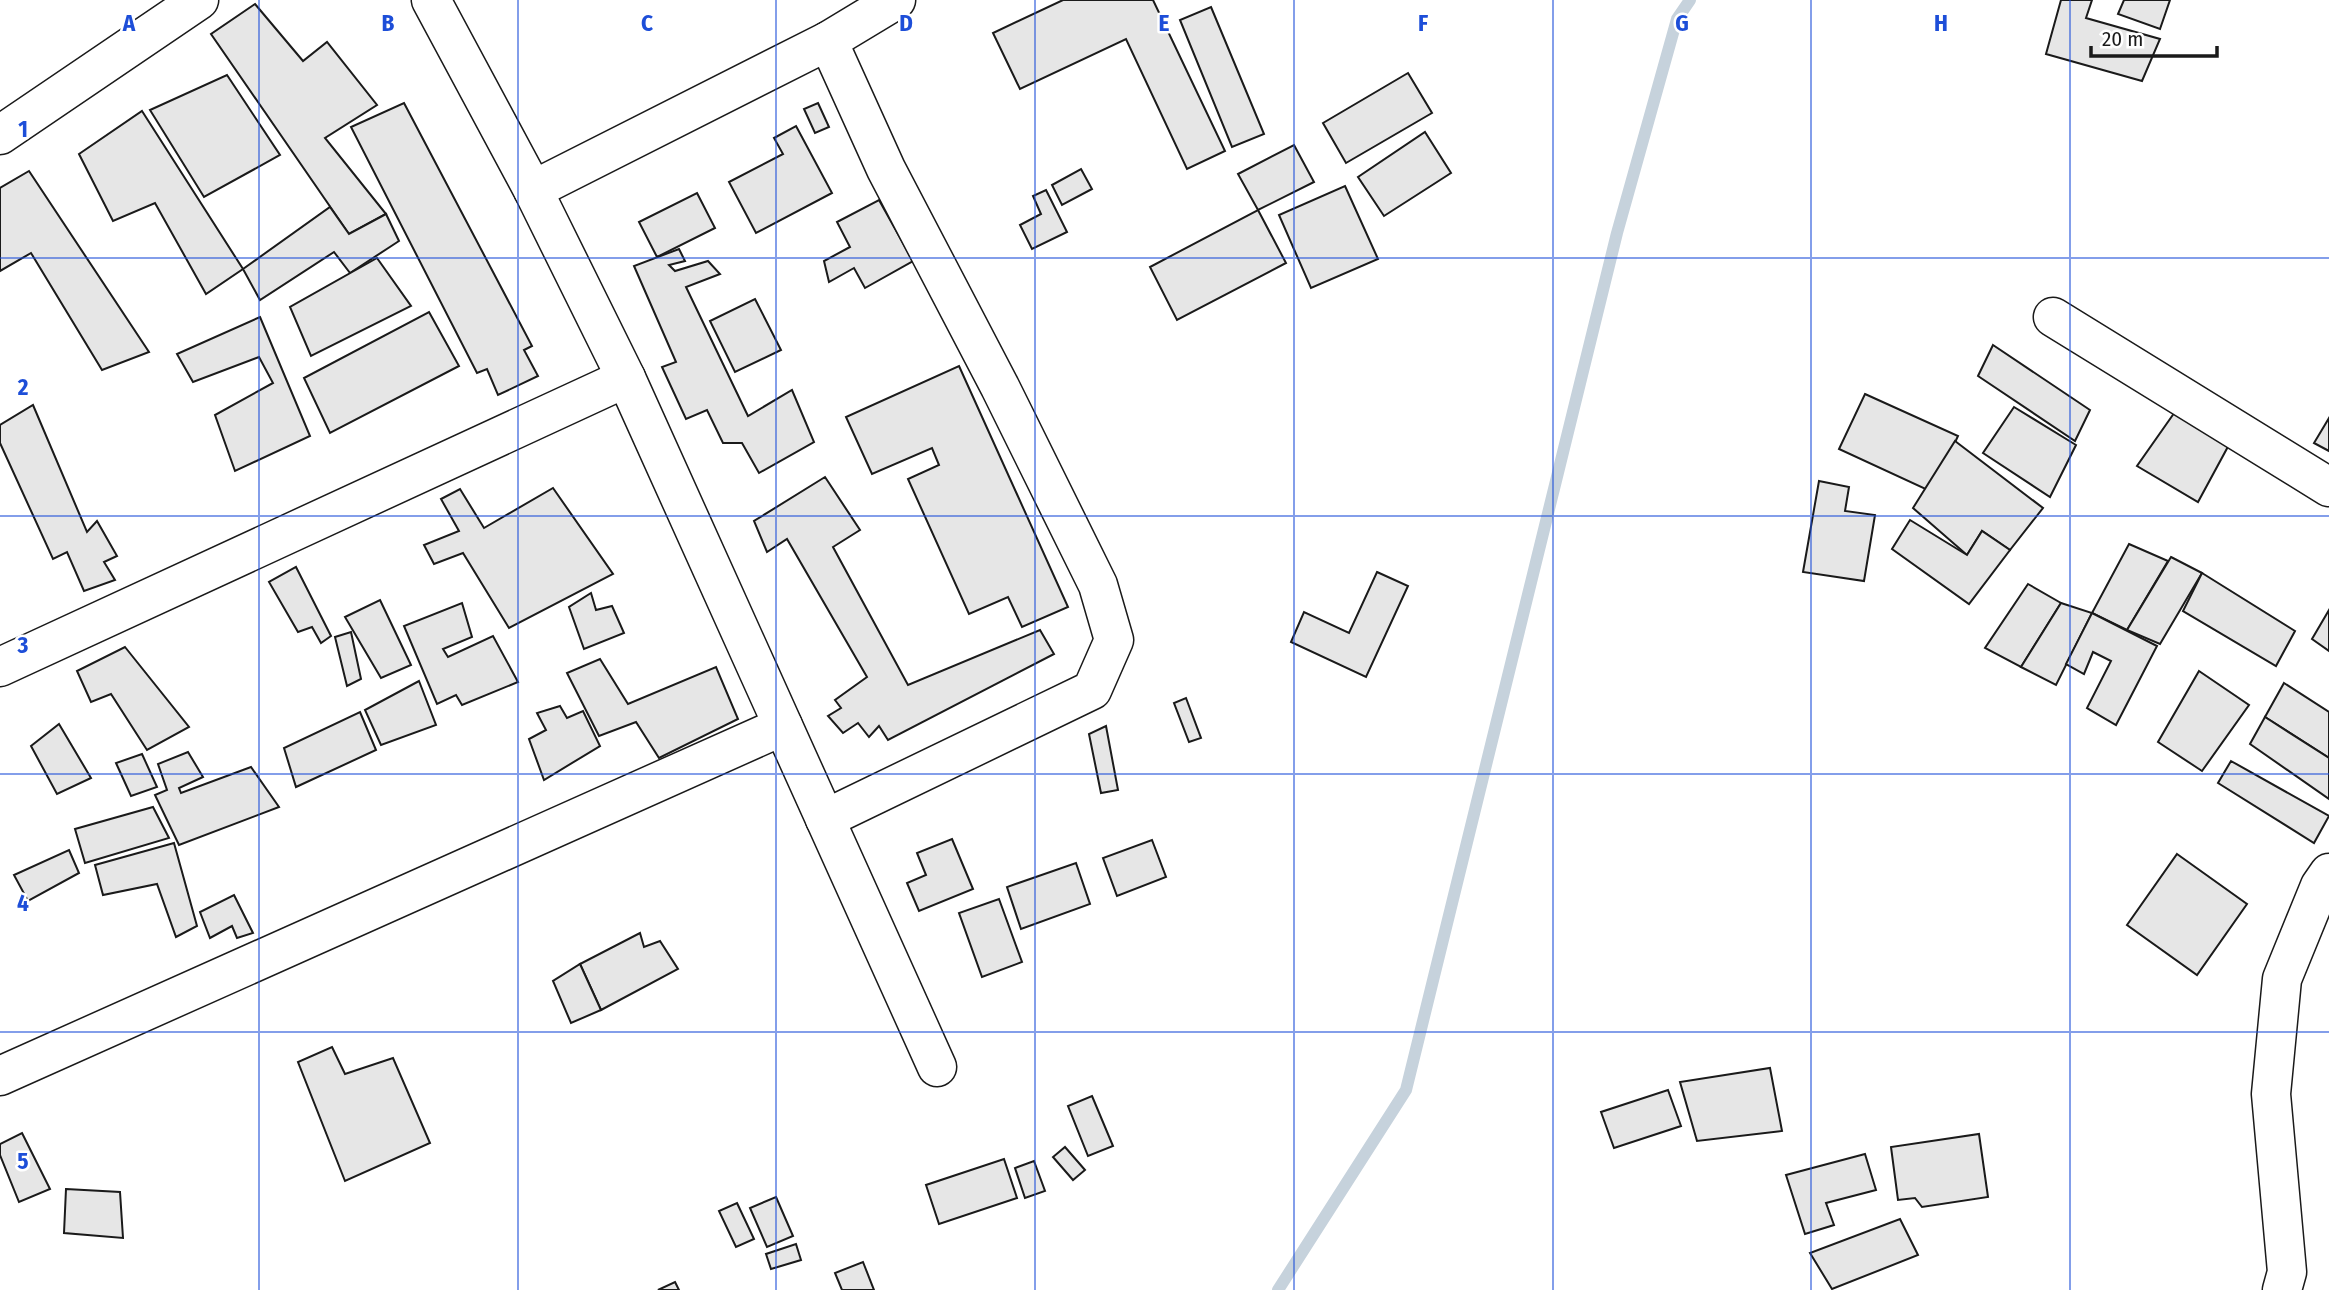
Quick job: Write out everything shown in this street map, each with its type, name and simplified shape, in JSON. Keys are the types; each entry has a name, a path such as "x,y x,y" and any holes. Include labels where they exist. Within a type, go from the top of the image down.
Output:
{"street":[{"path":"0,135 199,0"},
{"path":"431,0 533,190 626,378 937,1067"},
{"path":"533,190 828,41 896,0"},
{"path":"825,819 1092,690 1114,640 1098,585 1000,387 886,169 828,41"},
{"path":"2053,317 2329,487"},
{"path":"0,667 626,378"},
{"path":"0,1076 783,726"},
{"path":"2282,1290 2287,1272 2271,1094 2282,979 2319,886 2329,873"}],"building":[{"path":"1063,0 1153,0 1225,151 1187,169 1126,39 1020,89 993,33"},
{"path":"2061,0 2092,0 2086,18 2160,39 2142,81 2046,54"},
{"path":"2124,0 2170,0 2160,29 2118,14"},
{"path":"255,4 303,61 327,42 377,105 325,138 386,214 349,234 211,34"},
{"path":"1211,7 1264,134 1232,147 1180,20"},
{"path":"1408,73 1432,113 1346,163 1323,123"},
{"path":"227,75 280,155 204,197 150,110"},
{"path":"404,103 532,346 524,350 538,376 498,395 487,369 477,373 351,127"},
{"path":"818,103 829,127 815,133 804,109"},
{"path":"142,111 243,269 206,294 155,203 113,221 79,154"},
{"path":"796,126 832,193 756,233 729,182 783,154 774,138"},
{"path":"1425,132 1451,173 1384,216 1358,177"},
{"path":"1294,145 1314,182 1258,210 1238,174"},
{"path":"1081,169 1092,189 1062,205 1052,185"},
{"path":"29,171 149,352 102,370 31,253 0,271 0,188"},
{"path":"1345,186 1378,259 1311,288 1279,215"},
{"path":"1046,190 1067,232 1032,249 1020,225 1041,214 1033,196"},
{"path":"697,193 715,228 657,257 639,222"},
{"path":"879,200 913,261 865,288 854,268 829,282 824,261 850,247 837,222"},
{"path":"330,207 349,234 386,214 399,241 350,273 334,252 260,300 243,269"},
{"path":"1258,210 1286,263 1177,320 1150,267"},
{"path":"679,249 685,261 669,265 675,271 708,261 720,274 686,287 748,416 792,390 814,442 759,473 742,443 723,443 707,410 686,419 662,367 676,362 634,266"},
{"path":"377,258 411,306 311,356 290,307"},
{"path":"755,299 781,350 735,372 710,321"},
{"path":"429,312 459,366 330,433 304,378"},
{"path":"260,317 310,436 235,471 215,415 273,383 259,357 193,382 177,354"},
{"path":"1993,345 2090,410 2075,441 1978,376"},
{"path":"959,366 1068,607 1022,627 1008,597 969,614 908,479 939,465 932,448 872,474 846,417"},
{"path":"1865,394 1958,436 1932,492 1839,449"},
{"path":"33,405 87,532 97,521 117,556 104,562 115,580 84,591 67,552 53,559 0,443 0,425"},
{"path":"2014,407 2076,445 2050,497 1983,453"},
{"path":"2177,409 2231,441 2198,502 2137,466"},
{"path":"2329,418 2329,451 2314,443"},
{"path":"1955,441 2043,508 2010,550 1982,531 1967,555 1913,508"},
{"path":"825,477 860,530 833,547 908,685 1040,630 1054,654 888,740 879,726 869,737 858,723 843,733 828,716 841,708 835,700 867,677 787,539 767,552 754,521"},
{"path":"1819,481 1849,487 1845,511 1875,515 1864,581 1803,572"},
{"path":"553,488 613,574 509,628 463,553 434,564 424,545 459,531 441,499 460,489 484,528"},
{"path":"1910,520 1967,555 1982,531 2010,550 1969,604 1892,549"},
{"path":"2129,544 2168,561 2127,630 2092,613"},
{"path":"2171,557 2202,573 2160,644 2127,630"},
{"path":"296,567 331,636 321,643 312,627 298,632 269,582"},
{"path":"1377,572 1408,586 1366,677 1291,642 1304,612 1349,633"},
{"path":"2202,573 2295,631 2276,666 2183,611"},
{"path":"2028,584 2061,603 2021,667 1985,648"},
{"path":"591,593 596,610 612,606 624,633 584,649 569,607"},
{"path":"380,600 411,665 381,678 345,617"},
{"path":"462,603 472,637 443,649 448,657 493,636 518,682 462,705 456,695 437,704 404,626"},
{"path":"2061,603 2092,613 2056,685 2021,667"},
{"path":"2329,610 2329,651 2312,639"},
{"path":"2092,613 2157,646 2116,725 2087,708 2111,661 2093,652 2084,674 2066,664"},
{"path":"351,632 361,679 347,686 335,637"},
{"path":"125,647 189,727 147,750 111,694 91,702 77,671"},
{"path":"600,659 628,704 716,667 738,719 659,758 636,722 599,736 567,673"},
{"path":"2199,671 2249,705 2202,771 2158,742"},
{"path":"419,681 436,725 381,745 365,710"},
{"path":"2284,683 2329,712 2329,758 2265,717"},
{"path":"1186,698 1201,738 1189,742 1174,703"},
{"path":"560,706 567,718 583,711 600,746 544,780 529,739 546,730 537,713"},
{"path":"360,712 376,750 296,787 284,748"},
{"path":"2265,717 2329,758 2329,799 2250,744"},
{"path":"59,724 91,778 57,794 31,746"},
{"path":"1106,726 1118,790 1101,793 1089,734"},
{"path":"188,752 203,777 179,788 181,793 251,767 279,807 179,845 155,795 167,790 158,764"},
{"path":"142,754 157,787 131,796 116,763"},
{"path":"2231,761 2329,816 2314,843 2218,783"},
{"path":"153,807 169,838 85,863 75,829"},
{"path":"952,839 973,889 919,911 907,883 926,875 917,853"},
{"path":"1152,840 1166,877 1117,896 1103,858"},
{"path":"174,843 197,926 176,937 157,884 103,895 95,865"},
{"path":"69,850 79,873 28,901 14,875"},
{"path":"2177,854 2247,904 2197,975 2127,925"},
{"path":"1076,863 1090,904 1021,929 1007,887"},
{"path":"234,895 253,933 237,938 232,926 210,938 200,912"},
{"path":"999,899 1022,962 982,977 959,913"},
{"path":"640,933 644,947 660,941 678,969 601,1010 580,964"},
{"path":"580,964 601,1010 571,1023 553,981"},
{"path":"332,1047 345,1074 393,1058 430,1143 345,1181 298,1062"},
{"path":"1770,1068 1782,1131 1697,1141 1680,1082"},
{"path":"1668,1090 1681,1126 1614,1148 1601,1112"},
{"path":"1092,1096 1113,1146 1088,1156 1068,1106"},
{"path":"22,1133 50,1189 19,1202 0,1155 0,1144"},
{"path":"1979,1134 1988,1197 1922,1207 1915,1198 1898,1200 1891,1147"},
{"path":"1065,1147 1085,1170 1073,1180 1053,1157"},
{"path":"1865,1154 1876,1190 1826,1203 1834,1225 1805,1234 1786,1175"},
{"path":"1004,1159 1017,1198 939,1224 926,1185"},
{"path":"1034,1161 1045,1191 1025,1198 1015,1168"},
{"path":"66,1189 120,1192 123,1238 64,1233"},
{"path":"776,1197 793,1236 767,1247 750,1208"},
{"path":"737,1203 754,1239 736,1247 719,1211"},
{"path":"1900,1219 1918,1255 1832,1289 1810,1253"},
{"path":"796,1244 801,1260 771,1269 766,1254"},
{"path":"863,1262 874,1290 842,1290 835,1273"},
{"path":"675,1282 679,1290 658,1290"}],"waterway":[{"path":"1278,1290 1406,1090 1617,233 1677,19 1690,0"}]}
